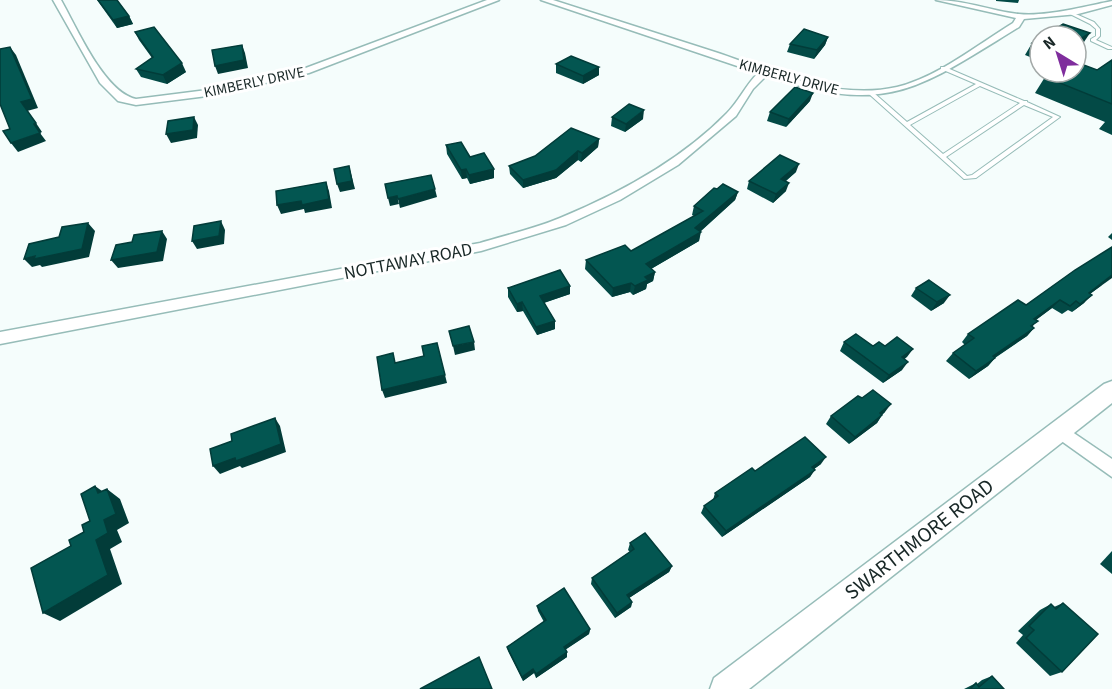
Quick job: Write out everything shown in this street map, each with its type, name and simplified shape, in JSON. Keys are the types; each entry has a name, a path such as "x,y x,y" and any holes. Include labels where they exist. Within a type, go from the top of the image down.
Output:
{"street":[{"name":"KIMBERLY DRIVE","path":"57,0 103,81 122,99 136,102 207,93 306,71 495,0"},
{"name":"KIMBERLY DRIVE","path":"545,0 765,72 835,90 872,94 902,89 943,68 1016,25 1021,17"},
{"path":"940,0 1021,17 1069,12 1112,3"},
{"name":"NOTTAWAY ROAD","path":"0,338 481,247 562,222 616,197 674,163 732,114 749,87 765,72"},
{"name":"SWARTHMORE ROAD","path":"725,689 1112,390"},
{"path":"1059,430 1112,469"}],"lane":[{"path":"1069,12 1092,22 1098,28 1098,36 1094,40 1110,48"},
{"path":"872,94 966,178 974,177 1057,117 943,68"},
{"path":"906,125 980,84"},
{"path":"942,157 1025,102"}],"building":[{"path":"98,0 117,0 129,16 113,20"},
{"path":"154,27 182,63 163,75 136,69 153,57 135,32"},
{"path":"804,29 828,37 817,50 790,44"},
{"path":"242,45 244,60 215,66 212,50"},
{"path":"10,47 32,99 21,102 36,123 34,124 40,133 11,143 3,131 10,129 0,104 0,49"},
{"path":"571,56 599,67 583,76 556,64"},
{"path":"1112,60 1112,104 1062,84 1088,84 1088,67 1097,70"},
{"path":"795,87 813,93 789,119 770,112"},
{"path":"629,104 644,110 626,124 612,117"},
{"path":"194,117 193,130 166,134 168,121"},
{"path":"571,128 599,139 582,153 578,151 556,170 523,180 509,166 535,156"},
{"path":"461,142 470,157 484,153 494,169 469,175 466,169 461,170 446,145"},
{"path":"780,155 799,164 781,179 789,183 776,194 749,181"},
{"path":"349,166 352,181 337,184 334,169"},
{"path":"431,175 435,189 398,199 397,196 388,198 385,184"},
{"path":"326,182 329,199 302,205 301,201 277,205 276,191"},
{"path":"723,184 738,192 695,228 701,232 646,264 655,272 645,277 648,280 635,286 631,283 613,288 586,260 625,245 631,251 703,211 694,206 714,188 717,189"},
{"path":"221,221 219,236 192,241 194,226"},
{"path":"88,223 82,249 24,259 29,244 59,237 62,227"},
{"path":"162,231 157,252 111,260 116,245 132,242 134,235"},
{"path":"1112,247 1112,275 1089,293 1092,295 1080,304 1076,301 1070,306 1060,300 1034,319 1038,321 1031,326 1034,328 993,356 995,358 976,371 953,353 974,338 968,334 1018,300 1026,305"},
{"path":"560,270 570,286 540,296 555,321 536,327 522,302 517,304 508,288"},
{"path":"929,280 950,295 937,302 916,288"},
{"path":"469,326 474,342 453,346 449,331"},
{"path":"856,334 873,346 879,342 885,346 897,337 913,349 902,357 908,362 889,375 844,342"},
{"path":"437,343 445,375 382,390 377,357 393,353 395,363 424,356 422,346"},
{"path":"873,390 891,404 880,413 882,415 855,437 831,416 858,396 862,398"},
{"path":"275,418 281,444 236,461 235,458 213,466 210,449 232,441 231,434"},
{"path":"805,437 826,457 812,467 815,470 726,531 704,506 718,496 715,493 752,468 755,471"},
{"path":"95,486 98,493 107,489 116,514 104,520 108,533 96,540 108,575 43,613 31,568 71,546 69,540 84,532 82,525 90,521 81,494"},
{"path":"645,533 672,566 627,595 632,602 617,613 592,578 634,549 630,543"},
{"path":"564,588 590,629 564,647 567,652 536,674 533,669 522,677 507,647 546,620 537,606"},
{"path":"1063,603 1098,634 1062,672 1026,638 1034,630 1029,626 1051,604 1056,609"},
{"path":"479,657 492,689 420,689"},
{"path":"992,676 1004,689 970,689 976,683 979,687"}]}
